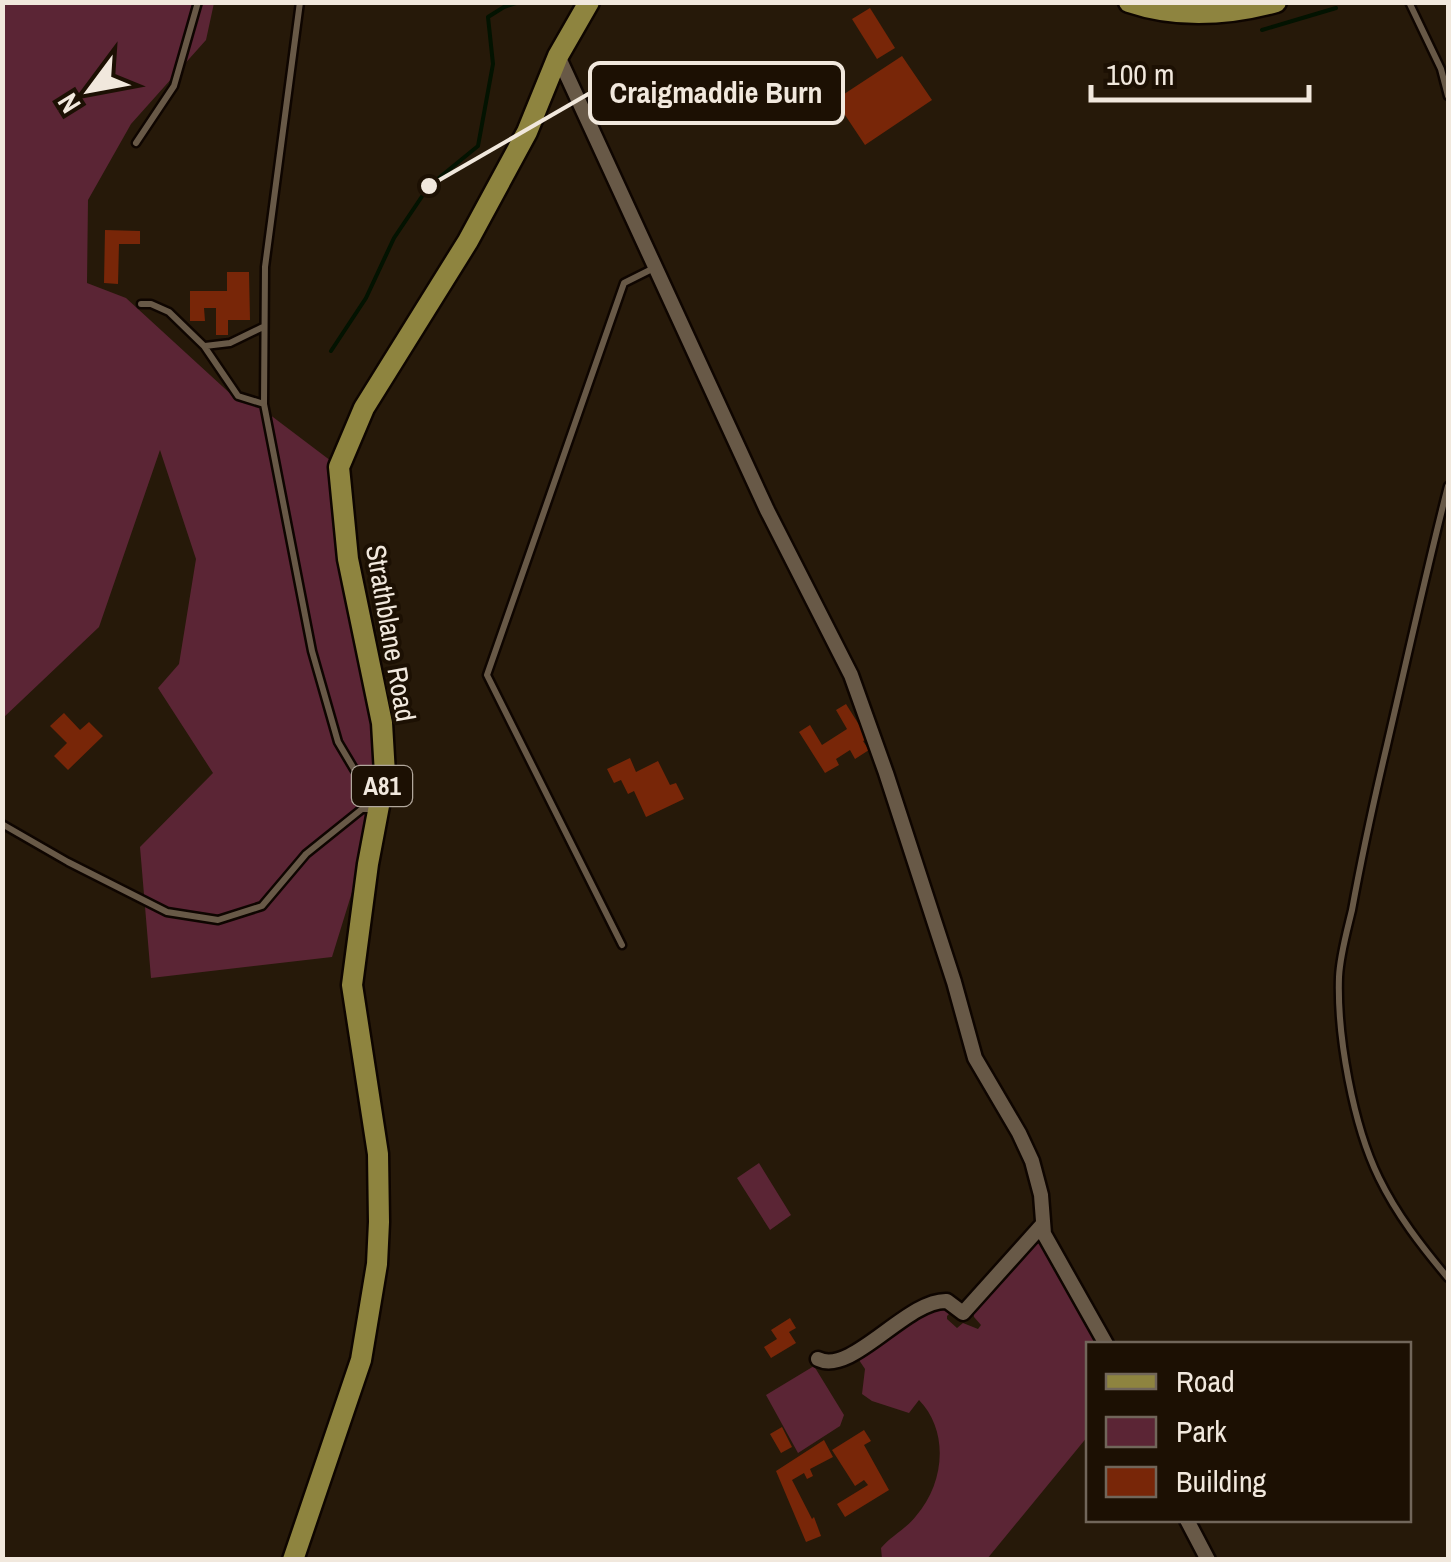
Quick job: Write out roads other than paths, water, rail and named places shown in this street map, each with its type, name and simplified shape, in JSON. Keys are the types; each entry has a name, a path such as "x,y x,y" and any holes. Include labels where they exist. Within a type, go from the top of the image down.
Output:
{"main road":[{"name":"Strathblane Road","path":"292,1560 361,1360 377,1264 379,1222 378,1154 352,985 385,774 382,723 348,559 339,468 364,408 468,241 527,132 558,56 589,2"},
{"path":"1129,2 1153,10 1207,13 1276,2"}],"street":[{"path":"558,56 768,510 851,675 954,982 975,1058 1032,1161 1041,1194 1044,1234 1105,1342"},
{"path":"818,1359 832,1362 862,1348 926,1304 947,1301 963,1313 1042,1225"},
{"path":"1188,1522 1208,1560"}],"lane":[{"path":"136,143 174,86 198,2"},
{"path":"2,824 167,912 218,920 262,906 306,854 362,809 378,808 338,742 312,651 264,404 265,266 300,2"},
{"path":"1410,2 1441,68 1448,96"},
{"path":"622,946 487,675 624,283 656,267"},
{"path":"141,304 169,312 204,346 238,396 264,404"},
{"path":"204,346 230,343 264,327"},
{"path":"1448,486 1370,817 1339,974 1341,1034 1348,1075 1378,1176 1414,1236 1448,1278"}],"waterway":[{"path":"331,351 366,298 394,238 429,186 478,146 493,64 488,17 519,2"},
{"path":"1262,30 1336,8"}],"place":[{"name":"Craigmaddie Burn","path":"429,186"}]}
